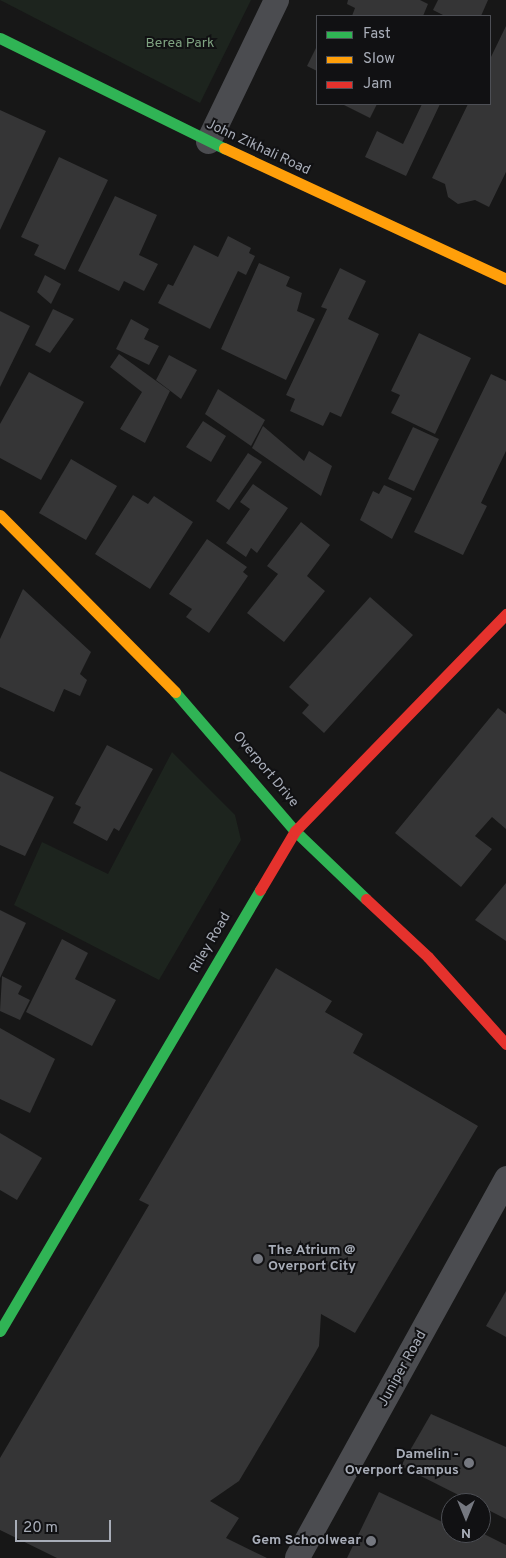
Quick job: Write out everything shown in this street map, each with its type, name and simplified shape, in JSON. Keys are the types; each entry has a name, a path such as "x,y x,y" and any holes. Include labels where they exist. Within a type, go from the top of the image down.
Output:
{"main road":[{"name":"John Zikhali Road","path":"0,38 208,141 506,279"},
{"name":"Overport Drive","path":"0,515 139,653 220,740 295,831 428,957 506,1044"},
{"name":"Riley Road","path":"0,1331 295,831 506,614"}],"street":[{"path":"208,141 276,0"},
{"name":"Juniper Road","path":"296,1557 506,1178"}],"green space":[{"name":"Berea Park","path":"0,0 251,0 200,103"},
{"path":"172,752 235,815 241,840 159,980 14,905 42,842 108,874"}],"building":[{"path":"348,0 420,0 428,4 423,15 352,15 355,8 347,4"},
{"path":"438,0 488,0 481,15 443,15 433,10"},
{"path":"506,26 506,172 489,207 475,200 458,204 448,197 445,184 432,178 468,105 491,105 491,57"},
{"path":"316,48 316,70 307,66"},
{"path":"344,105 376,105 370,118"},
{"path":"422,105 440,105 406,176 365,157 377,131 403,144"},
{"path":"0,110 46,131 0,230"},
{"path":"59,157 108,180 65,270 34,255 39,245 21,237"},
{"path":"115,196 157,215 139,255 158,264 144,291 124,281 119,291 78,271"},
{"path":"228,236 251,248 249,253 255,256 246,275 238,271 210,329 158,303 168,284 173,286 194,245 218,257"},
{"path":"259,263 290,277 286,286 302,293 297,311 315,319 286,380 221,349"},
{"path":"340,268 366,281 348,319 379,334 341,417 330,412 323,426 290,411 295,399 286,395 327,309 321,307"},
{"path":"45,275 61,284 51,304 37,292"},
{"path":"53,309 74,319 50,353 35,345"},
{"path":"0,311 30,326 0,387"},
{"path":"131,319 149,329 144,339 159,346 149,365 116,349"},
{"path":"419,333 471,358 435,434 391,413 400,395 391,391"},
{"path":"119,354 170,391 145,443 120,429 142,392 110,367"},
{"path":"169,355 197,370 181,399 156,380"},
{"path":"29,372 84,402 41,480 0,458 0,424"},
{"path":"491,374 506,381 506,451 481,503 487,506 463,555 414,532"},
{"path":"218,389 265,420 251,446 205,414"},
{"path":"203,421 226,436 211,462 186,447"},
{"path":"263,426 304,461 309,451 332,466 321,496 252,448"},
{"path":"413,427 439,439 414,491 388,479"},
{"path":"248,453 262,462 229,510 216,501"},
{"path":"71,459 117,486 86,540 39,513"},
{"path":"253,484 288,508 257,553 251,548 246,557 226,543 250,509 240,502"},
{"path":"384,485 412,498 392,539 360,520 373,491 379,494"},
{"path":"133,495 148,504 154,496 193,522 150,589 95,554"},
{"path":"301,522 330,545 307,576 325,591 284,642 247,613 278,574 267,566"},
{"path":"207,539 247,567 243,572 248,576 209,633 186,617 192,609 169,594"},
{"path":"23,589 91,652 80,674 87,680 80,696 64,689 54,712 0,687 0,639"},
{"path":"370,597 413,635 324,733 302,713 309,705 289,687"},
{"path":"498,708 506,714 506,829 492,817 475,836 492,849 461,887 395,833"},
{"path":"107,745 153,769 119,831 114,828 107,841 73,823 81,807 75,804"},
{"path":"0,771 54,797 25,856 0,845"},
{"path":"506,883 506,941 475,920"},
{"path":"0,910 26,923 0,978"},
{"path":"62,939 88,953 75,979 116,1000 92,1046 26,1012"},
{"name":"The Atrium @ Overport City","path":"276,968 332,1001 325,1012 363,1034 353,1053 478,1126 355,1333 321,1314 319,1346 314,1355 239,1481 210,1501 239,1518 226,1538 267,1558 57,1558 0,1530 0,1458 149,1205 139,1200"},
{"path":"2,976 22,986 18,994 30,1000 20,1020 0,1011"},
{"path":"0,1028 55,1059 30,1113 0,1099"},
{"path":"0,1133 42,1158 17,1200 0,1190"},
{"path":"506,1291 506,1337 486,1326"},
{"name":"Damelin - Overport Campus","path":"431,1414 506,1447 506,1519 491,1511 491,1493 454,1493 401,1466"},
{"path":"379,1492 441,1521 441,1543 491,1543 491,1538 506,1545 506,1558 347,1558"}],"traffic: fast":[{"path":"0,38 224,148"},
{"path":"175,692 295,831 366,899"},
{"path":"0,1331 260,890"}],"traffic: slow":[{"path":"224,148 506,279"},
{"path":"0,515 175,692"}],"traffic: jam":[{"path":"260,890 295,831 506,614"},
{"path":"366,899 428,957 506,1044"}],"place":[{"name":"The Atrium @ Overport City","path":"258,1259"},
{"name":"Damelin - Overport Campus","path":"469,1463"},
{"name":"Gem Schoolwear","path":"371,1541"}]}
